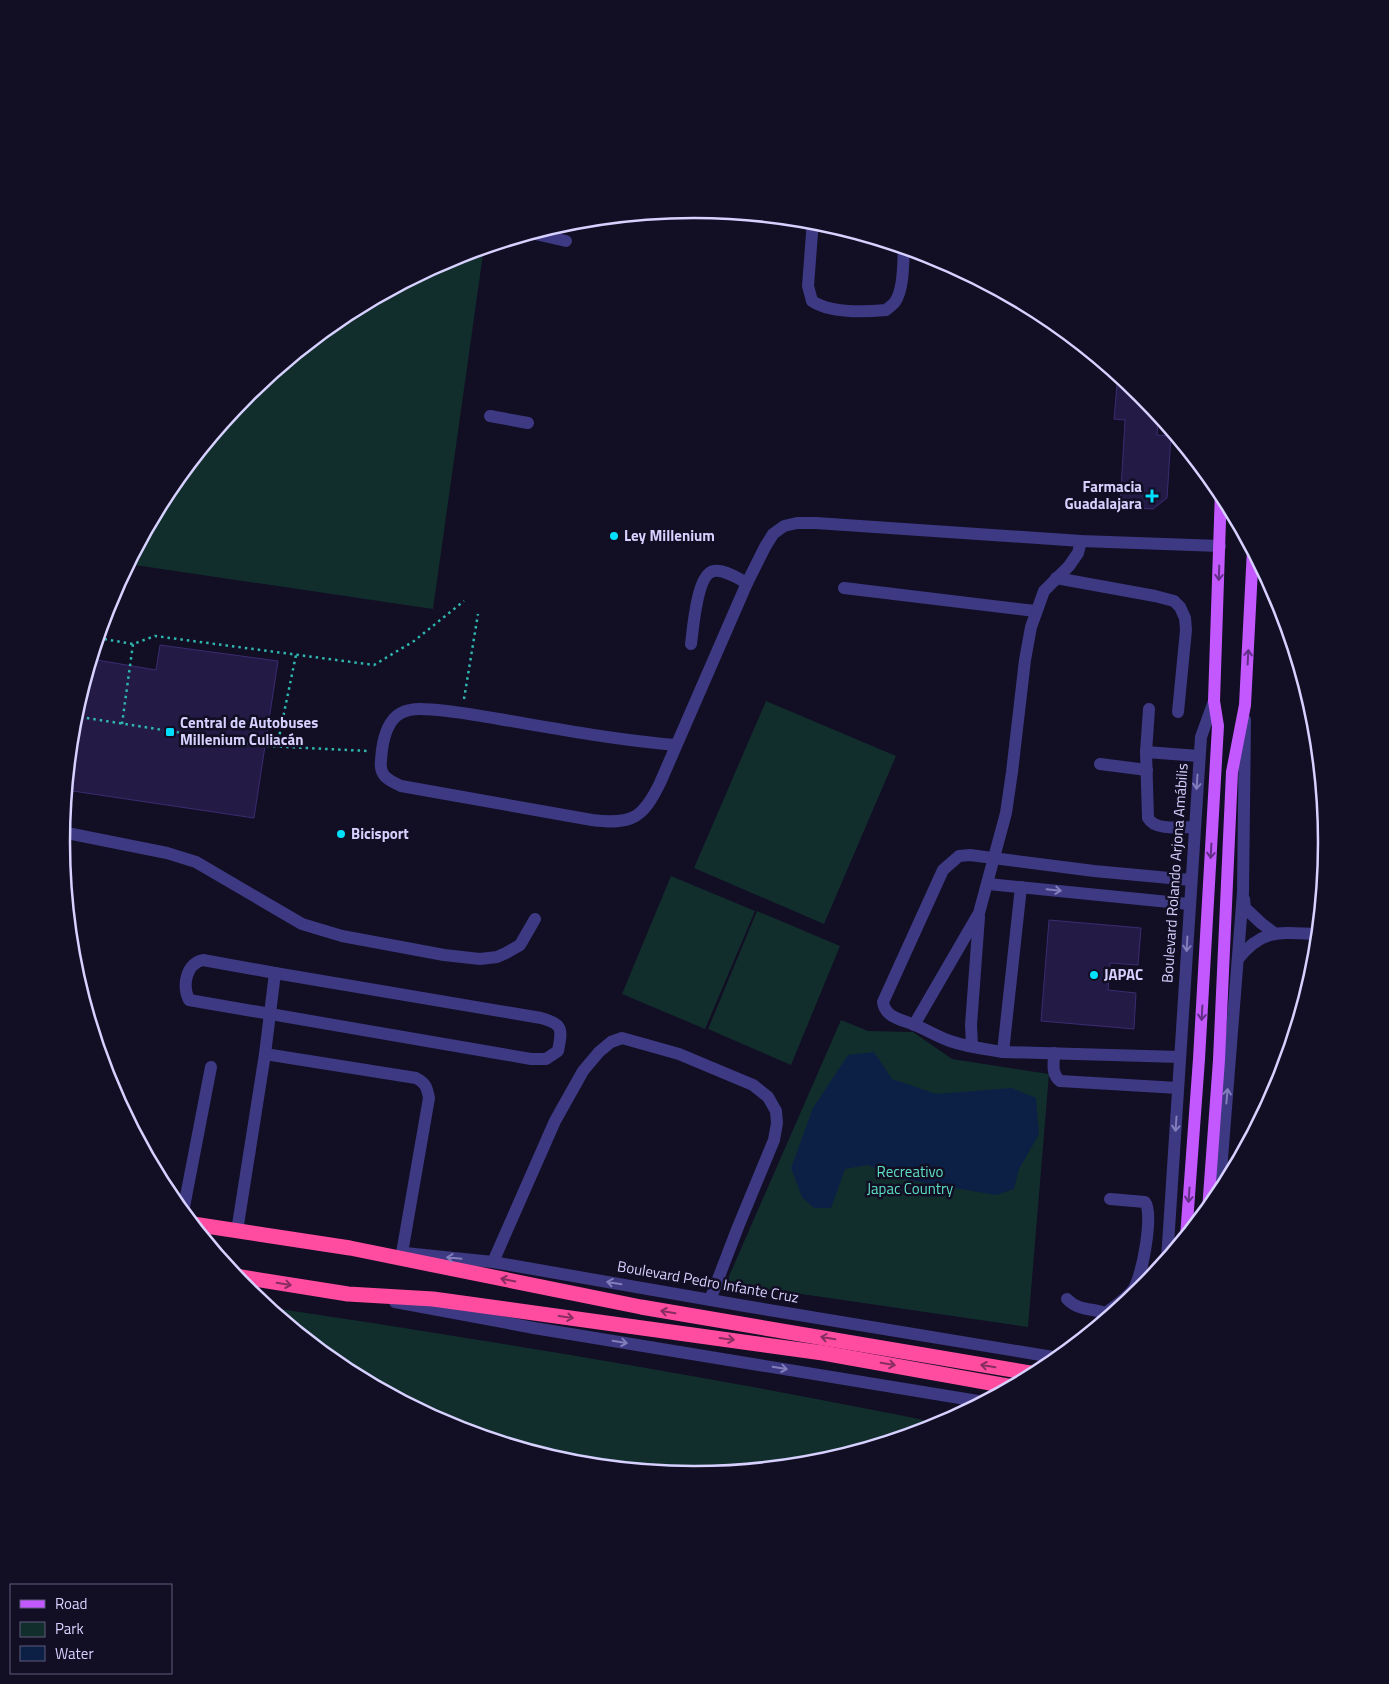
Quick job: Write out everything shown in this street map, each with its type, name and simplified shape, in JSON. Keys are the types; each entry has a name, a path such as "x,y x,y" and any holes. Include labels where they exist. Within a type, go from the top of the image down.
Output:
{"highway":[{"name":"Boulevard Pedro Infante Cruz","path":"202,1225 350,1248 642,1307 1024,1372"},
{"path":"247,1278 348,1294 433,1299 804,1350 1003,1385"}],"main road":[{"name":"Boulevard Rolando Arjona Amábilis","path":"1214,701 1220,505"},
{"path":"1209,1196 1219,1060 1232,772 1245,705 1252,561"},
{"path":"1187,1226 1199,1059 1218,726 1214,701"}],"street":[{"path":"812,228 808,286 812,301 820,306 859,311 886,310 896,301 899,292 903,273 904,254"},
{"path":"545,236 566,241"},
{"path":"490,416 528,424"},
{"path":"676,745 643,742 420,709 409,710 393,720 387,730 382,752 381,770 383,776 401,786 613,823 627,820 640,814 653,798 747,584 773,534 784,526 797,523 816,523 1081,540 1220,546"},
{"path":"914,1025 979,913 1006,813 1025,660 1035,612 1044,591 1069,566 1078,553 1081,540"},
{"path":"691,644 700,588 708,573 715,570 723,572 747,584"},
{"path":"1056,578 1155,596 1174,601 1180,607 1185,618 1186,630 1178,712"},
{"path":"844,588 1035,612"},
{"name":"Boulevard Rolando Arjona Amábilis","path":"1168,1249 1199,756 1201,736 1214,701"},
{"path":"1219,1180 1243,892 1245,705"},
{"path":"1149,709 1146,752 1148,818 1150,822 1162,826 1194,828"},
{"path":"1146,752 1199,756"},
{"path":"1100,764 1148,770"},
{"path":"70,834 167,853 196,862 302,924 342,936 444,955 480,959 496,957 520,945 535,919"},
{"path":"1180,1057 1003,1052 951,1041 888,1014 883,1002 943,870 959,856 970,854 1130,875 1191,880"},
{"path":"1128,898 1130,875"},
{"path":"988,884 1189,904"},
{"path":"1003,1052 1021,887"},
{"path":"1243,892 1245,908 1274,933"},
{"path":"972,1046 971,1026 979,913"},
{"path":"1238,959 1254,942 1274,933 1312,934"},
{"path":"203,960 275,974 553,1021 558,1025 562,1033 558,1051 546,1059 531,1059 189,1000 186,994 191,966 203,960"},
{"path":"237,1231 265,1054 275,974"},
{"path":"493,1262 555,1121 583,1071 599,1052 611,1042 622,1038 679,1054 753,1085 768,1097 776,1111 777,1124 774,1140 710,1300"},
{"path":"1054,1053 1054,1073 1060,1081 1178,1088"},
{"path":"265,1054 416,1078 428,1088 429,1098 402,1253"},
{"path":"185,1202 210,1067"},
{"path":"1110,1199 1145,1202 1148,1206 1149,1214 1144,1261 1137,1283"},
{"name":"Boulevard Pedro Infante Cruz","path":"350,1248 493,1262 1048,1356"},
{"path":"348,1294 534,1328 974,1400"},
{"path":"1067,1299 1078,1307 1104,1314"}],"path":[{"path":"104,639 134,644 155,636 374,665 414,641 464,602"},
{"path":"462,714 478,614"},
{"path":"122,724 134,644"},
{"path":"277,747 296,655"},
{"path":"83,717 277,747 382,752"}],"green space":[{"path":"483,255 433,609 135,565 175,495 199,462 253,400 283,372 314,347 382,301 418,282"},
{"path":"766,701 896,756 824,924 694,868"},
{"path":"671,876 755,911 705,1029 622,994"},
{"path":"757,911 840,946 791,1065 708,1029"},
{"name":"Recreativo Japac Country","path":"841,1020 868,1031 913,1032 952,1059 1049,1074 1028,1327 726,1283"},
{"path":"280,1309 606,1361 928,1421 856,1445 816,1455 735,1465 654,1465 573,1455 494,1433 418,1402 382,1383 348,1361 314,1337"}],"water":[{"path":"874,1052 892,1079 936,1094 1012,1088 1036,1098 1039,1134 1019,1169 1014,1189 996,1195 897,1178 868,1165 845,1169 831,1208 814,1208 802,1197 791,1168 813,1108 848,1055"}],"building":[{"path":"1117,382 1158,424 1157,435 1169,436 1171,438 1167,498 1153,509 1120,507 1125,420 1114,419"},
{"name":"Central de Autobuses Millenium Culiacán","path":"160,645 278,661 254,818 72,791 82,720 97,660 156,670"},
{"path":"1049,920 1141,928 1138,965 1110,963 1108,990 1136,993 1134,1029 1041,1021"}],"place":[{"name":"Farmacia Guadalajara","path":"1152,496"},
{"name":"Ley Millenium","path":"614,536"},
{"name":"Central de Autobuses Millenium Culiacán","path":"170,732"},
{"name":"Bicisport","path":"341,834"},
{"name":"JAPAC","path":"1094,975"}]}
